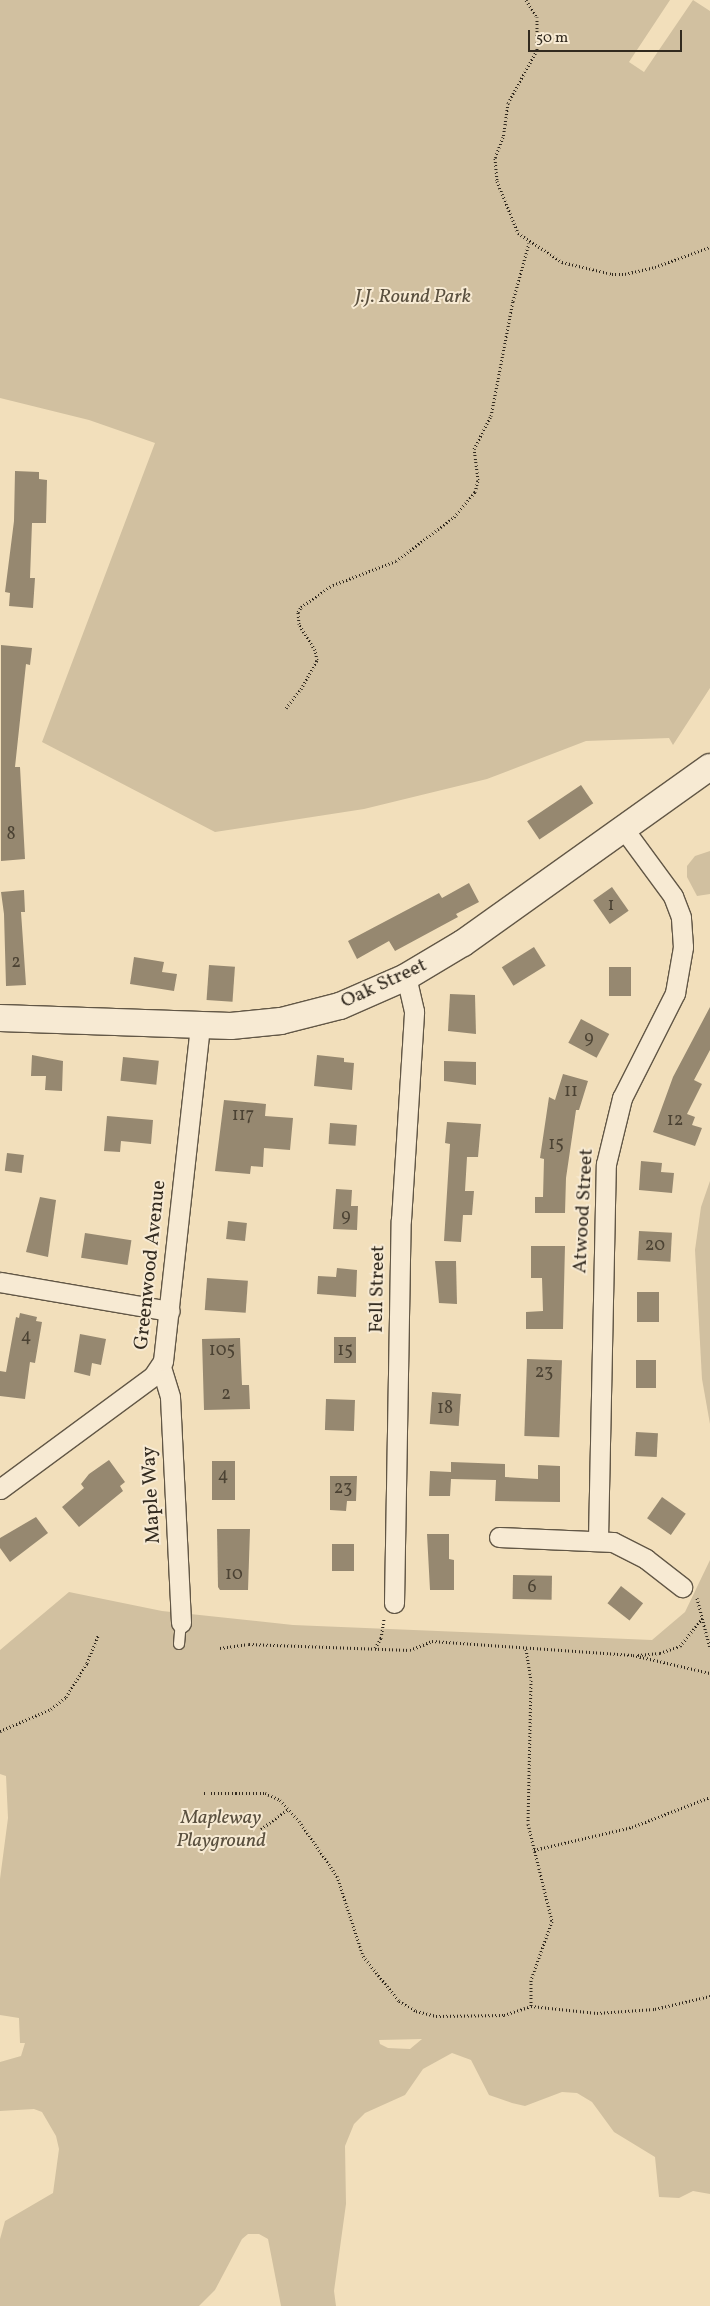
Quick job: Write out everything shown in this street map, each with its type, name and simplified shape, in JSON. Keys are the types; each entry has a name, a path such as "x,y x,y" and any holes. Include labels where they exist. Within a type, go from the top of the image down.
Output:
{"street":[{"name":"Oak Street","path":"0,1018 200,1026 248,1025 295,1018 340,1006 406,977 463,943 710,767"},
{"name":"Atwood Street","path":"598,1539 606,1164 622,1098 675,993 684,947 681,917 673,896 624,828"},
{"name":"Fell Street","path":"394,1603 401,1220 414,1011 406,977"},
{"name":"Greenwood Avenue","path":"0,1489 144,1383 161,1366 167,1349 200,1026"},
{"path":"0,1282 170,1311"},
{"name":"Maple Way","path":"161,1366 169,1391 181,1623"},
{"path":"499,1537 598,1539 632,1550 682,1587"}],"lane":[{"path":"179,1644 181,1623"}],"path":[{"path":"526,0 537,17 537,50 508,102 503,137 495,158 497,181 518,234 529,243 562,262 625,274 654,267 710,246"},
{"path":"286,708 301,689 316,660 315,650 299,624 301,606 333,586 396,561 454,517 475,492 478,480 474,449 491,416 513,300 529,243"},
{"path":"682,1587 697,1598 710,1648"},
{"path":"374,1648 382,1634 384,1610 394,1603"},
{"path":"220,1648 249,1644 412,1650 432,1641 633,1655 660,1653 680,1646 703,1618"},
{"path":"0,1731 43,1713 66,1697 87,1664 99,1634"},
{"path":"526,1649 531,1680 528,1824 552,1921 531,1980 531,2006"},
{"path":"633,1655 710,1673"},
{"path":"204,1793 265,1793 276,1797 289,1809 337,1876 363,1956 398,2001 416,2011 436,2016 504,2015 531,2006 597,2013 655,2008 710,1996"},
{"path":"534,1850 632,1827 710,1797"},
{"path":"261,1828 289,1809"}],"green space":[{"name":"J.J. Round Park","path":"0,0 670,0 629,62 644,72 693,0 710,11 710,688 673,745 669,738 586,741 487,779 364,809 215,832 42,742 155,443 89,420 0,398"},
{"path":"710,851 710,894 697,896 687,877 687,866 695,856"},
{"path":"710,1181 710,1424 702,1379 695,1250 701,1207"},
{"name":"Mapleway Playground","path":"710,1560 710,2194 693,2191 679,2198 659,2197 655,2157 614,2132 592,2102 577,2093 562,2092 525,2106 489,2095 471,2060 452,2053 423,2069 405,2095 365,2113 354,2124 345,2146 346,2204 334,2291 336,2306 281,2306 268,2239 259,2234 248,2234 242,2239 215,2290 199,2306 0,2306 0,2239 5,2221 53,2193 59,2149 56,2136 42,2112 34,2109 0,2111 0,2062 21,2056 25,2043 20,2043 19,2018 0,2015 0,1879 8,1818 6,1776 0,1774 0,1650 69,1592 162,1611 293,1625 652,1640 685,1612","holes":["422,2039 410,2049 388,2048 380,2044 379,2040"]}],"building":[{"path":"15,471 39,472 39,479 47,480 46,523 32,523 30,578 35,578 33,608 9,606 10,593 5,592 14,521"},
{"path":"1,645 32,648 30,665 26,664 15,767 20,767 25,859 1,861"},
{"path":"581,785 593,803 539,840 527,821"},
{"path":"469,883 479,902 456,914 458,917 395,951 389,941 357,959 348,941 439,893 442,898"},
{"path":"612,887 629,911 610,924 593,900"},
{"path":"24,890 25,912 21,912 26,985 6,986 4,914 1,892"},
{"path":"534,947 546,966 513,986 502,967"},
{"path":"134,957 164,962 162,972 177,974 174,991 130,984"},
{"path":"209,965 235,967 232,1002 207,1000"},
{"path":"609,967 631,967 631,996 609,996"},
{"path":"450,994 475,995 476,1034 448,1031"},
{"path":"710,1007 710,1050 694,1080 702,1084 687,1114 695,1117 692,1125 702,1128 695,1146 653,1132 673,1077"},
{"path":"581,1019 609,1034 597,1058 568,1043"},
{"path":"32,1055 63,1061 62,1091 45,1090 46,1076 31,1076"},
{"path":"317,1055 344,1058 344,1062 354,1063 352,1090 314,1086"},
{"path":"123,1057 159,1061 156,1085 120,1081"},
{"path":"444,1061 476,1062 476,1085 444,1081"},
{"path":"563,1074 588,1081 579,1110 576,1110 566,1178 565,1213 535,1213 535,1197 543,1197 544,1159 540,1158 549,1097 555,1100"},
{"path":"224,1100 266,1104 265,1116 293,1118 290,1150 264,1148 263,1167 251,1166 250,1174 215,1171"},
{"path":"107,1116 153,1120 151,1144 121,1141 120,1152 104,1151"},
{"path":"447,1122 481,1124 478,1157 467,1157 465,1191 474,1191 472,1215 463,1215 461,1242 444,1241 450,1144 445,1143"},
{"path":"330,1123 357,1125 355,1146 329,1144"},
{"path":"7,1153 24,1155 22,1173 5,1171"},
{"path":"641,1161 662,1163 661,1172 674,1173 672,1193 639,1190"},
{"path":"336,1189 352,1190 351,1206 358,1206 357,1230 333,1229"},
{"path":"40,1197 56,1200 48,1257 26,1252"},
{"path":"228,1221 247,1223 245,1241 226,1239"},
{"path":"639,1231 672,1233 670,1262 637,1260"},
{"path":"85,1233 131,1240 128,1265 81,1258"},
{"path":"531,1246 565,1246 563,1329 526,1329 526,1312 543,1311 542,1278 531,1278"},
{"path":"435,1261 456,1261 457,1304 439,1303"},
{"path":"337,1268 357,1270 356,1297 317,1294 318,1276 336,1277"},
{"path":"207,1278 248,1281 246,1313 205,1310"},
{"path":"637,1292 659,1292 659,1322 637,1322"},
{"path":"20,1313 37,1317 36,1321 42,1322 35,1363 30,1362 25,1399 0,1396 0,1371 6,1372 16,1317 19,1318"},
{"path":"80,1334 106,1339 101,1365 92,1363 90,1376 74,1372"},
{"path":"334,1337 356,1337 356,1363 334,1363"},
{"path":"240,1338 242,1385 249,1385 250,1409 204,1410 202,1339"},
{"path":"527,1359 562,1360 559,1437 524,1436"},
{"path":"636,1360 656,1360 656,1388 636,1388"},
{"path":"432,1392 461,1394 459,1426 430,1424"},
{"path":"326,1399 355,1400 354,1431 325,1430"},
{"path":"636,1432 658,1433 657,1457 635,1456"},
{"path":"109,1460 125,1482 120,1486 123,1491 79,1527 62,1507 84,1488 81,1484 89,1474"},
{"path":"212,1461 235,1461 235,1500 212,1500"},
{"path":"451,1462 505,1464 505,1477 538,1479 538,1465 560,1466 560,1502 495,1501 496,1480 451,1479 450,1496 429,1496 430,1471 451,1472"},
{"path":"330,1476 357,1476 356,1501 347,1501 346,1511 330,1510"},
{"path":"662,1497 686,1514 671,1535 647,1518"},
{"path":"36,1517 48,1533 10,1562 0,1548 0,1538"},
{"path":"217,1529 250,1529 248,1590 220,1590 218,1587"},
{"path":"427,1534 449,1534 449,1559 454,1560 454,1590 430,1590"},
{"path":"332,1544 354,1544 354,1571 332,1571"},
{"path":"513,1575 552,1576 552,1600 513,1599"},
{"path":"621,1586 643,1603 630,1621 607,1603"}]}
